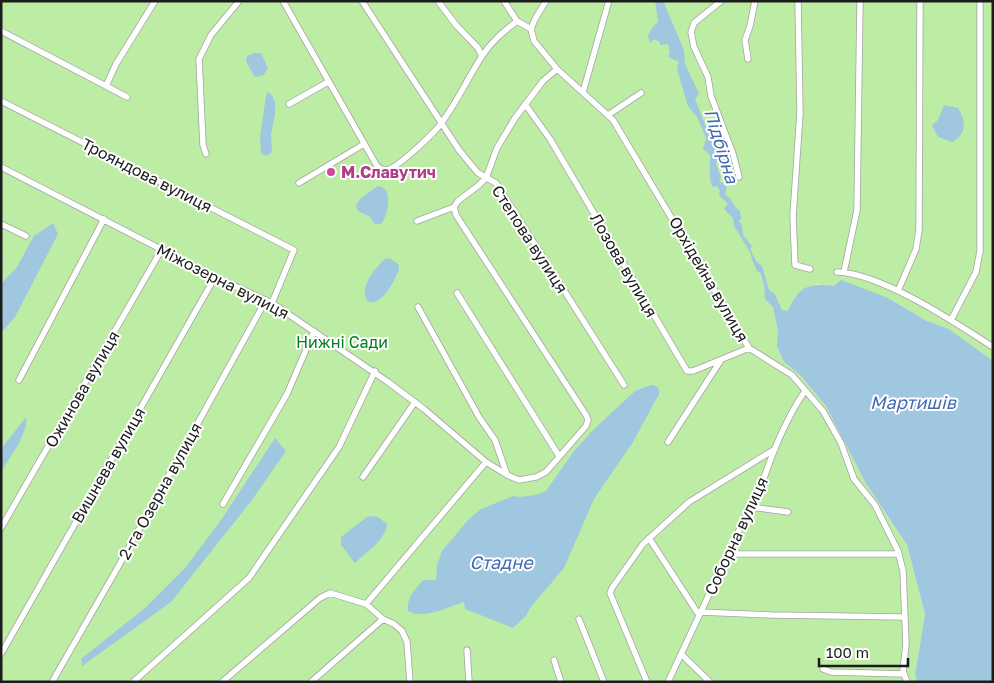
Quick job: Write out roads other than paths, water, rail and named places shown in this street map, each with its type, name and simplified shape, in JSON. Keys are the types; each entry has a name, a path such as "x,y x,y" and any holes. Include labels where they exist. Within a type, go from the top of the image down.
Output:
{"street":[{"path":"106,86 116,64 155,1"},
{"path":"206,154 203,145 199,59 212,35 239,1"},
{"path":"283,1 377,166 385,170 399,162 434,133 482,56 496,37 516,21"},
{"name":"Степова вулиця","path":"362,1 459,150 478,173 496,183 624,385"},
{"path":"438,1 456,25 478,48 482,56"},
{"path":"504,1 516,21 531,29 546,1"},
{"path":"721,1 694,23 691,32 694,47 708,77 711,96 733,154 739,177"},
{"path":"748,59 745,40 755,1"},
{"path":"798,1 800,23 800,113 793,216 795,265 810,270"},
{"path":"860,1 857,210 841,272 859,274 898,291 951,320 993,347"},
{"path":"898,291 916,249 919,230 920,1"},
{"path":"951,320 976,272 980,251 980,1"},
{"path":"583,92 608,4"},
{"name":"Орхідейна вулиця","path":"531,29 534,41 557,69 613,120 749,348 792,376 824,411 841,443 854,479 875,505 899,554 903,571 906,644 904,674 907,682"},
{"path":"1,31 127,96"},
{"path":"417,221 454,207 458,201 480,185 486,178 497,148 525,104 543,81 557,69"},
{"path":"289,104 328,82"},
{"path":"608,115 641,93"},
{"name":"Трояндова вулиця","path":"1,101 294,250 272,303"},
{"name":"Лозова вулиця","path":"525,104 555,147 686,371 693,372 749,348"},
{"path":"299,183 364,144"},
{"name":"Міжозерна вулиця","path":"1,167 272,303 375,371 486,462 507,475 519,480 530,479 546,472 559,456"},
{"path":"454,207 456,216 588,420 586,426 559,456 457,293"},
{"path":"19,380 104,219"},
{"path":"1,224 26,236"},
{"name":"Ожинова вулиця","path":"1,528 162,249"},
{"name":"Вишнева вулиця","path":"1,654 215,276"},
{"name":"2-га Озерна вулиця","path":"52,682 266,300"},
{"path":"418,307 480,418 495,440 507,475"},
{"path":"223,504 287,394 314,331"},
{"path":"668,442 722,359"},
{"path":"133,682 250,578 339,447 375,371"},
{"name":"Соборна вулиця","path":"668,682 765,475 774,449 805,391"},
{"path":"363,477 415,402"},
{"path":"647,682 610,593 612,588 649,538 688,502 774,449"},
{"path":"366,604 486,462"},
{"path":"750,507 788,512"},
{"path":"649,538 700,614 904,617"},
{"path":"728,554 899,554"},
{"path":"222,682 320,598 330,593 366,604 383,619 394,624 402,631 407,642 408,680"},
{"path":"311,682 383,619"},
{"path":"579,620 604,682"},
{"path":"466,650 469,682"},
{"path":"681,654 710,682"},
{"path":"554,660 561,682"},
{"path":"823,669 830,672 904,674"}],"water":[{"name":"Мартишів","path":"655,1 663,1 684,50 685,64 699,94 695,99 718,157 716,164 721,177 719,182 724,183 727,188 725,194 740,211 741,219 739,221 742,225 743,235 752,246 750,249 756,261 762,266 769,290 775,294 782,310 788,311 796,296 805,288 817,285 834,286 841,280 888,298 927,321 949,329 993,361 993,682 917,682 915,675 925,614 907,545 865,482 826,406 801,376 784,362 777,346 778,330 773,307 765,299 761,274 756,270 751,254 734,226 733,218 724,209 728,204 719,195 720,191 717,186 712,187 710,155 703,149 706,138 697,117 688,106 677,69 679,62 668,57 670,52 668,44 660,45 660,42 654,39 650,43 648,36 658,22"},
{"path":"261,53 268,68 264,75 257,77 254,76 246,61 247,56"},
{"path":"268,92 274,100 275,112 271,135 272,152 266,156 261,153 260,137"},
{"path":"944,105 958,108 963,117 963,131 952,142 938,137 932,125 938,120"},
{"path":"378,186 386,191 388,202 384,220 381,224 375,224 370,217 358,211 356,205 360,199"},
{"path":"53,223 58,234 15,317 1,333 1,284 17,267 34,236"},
{"path":"386,258 398,264 399,270 391,286 383,296 379,300 369,302 366,297 366,285 377,267"},
{"name":"Стадне","path":"651,385 659,389 659,394 633,442 594,499 564,568 530,608 526,616 513,628 465,609 464,602 428,613 421,614 408,611 408,602 423,580 436,580 437,565 442,551 469,519 481,509 514,496 536,495 546,491 574,451 594,429 635,391"},
{"path":"26,417 22,438 1,472 1,449"},
{"path":"275,438 286,451 252,500 171,602 82,666 81,659 145,608 185,568 221,520"},
{"path":"367,517 378,517 387,524 386,530 375,545 355,563 341,545 341,537"}],"place":[{"name":"М.Славутич","path":"331,172"}],"water label":[{"name":"Підбірна","path":"722,146"}],"park label":[{"name":"Нижні Сади","path":"342,342"}]}
